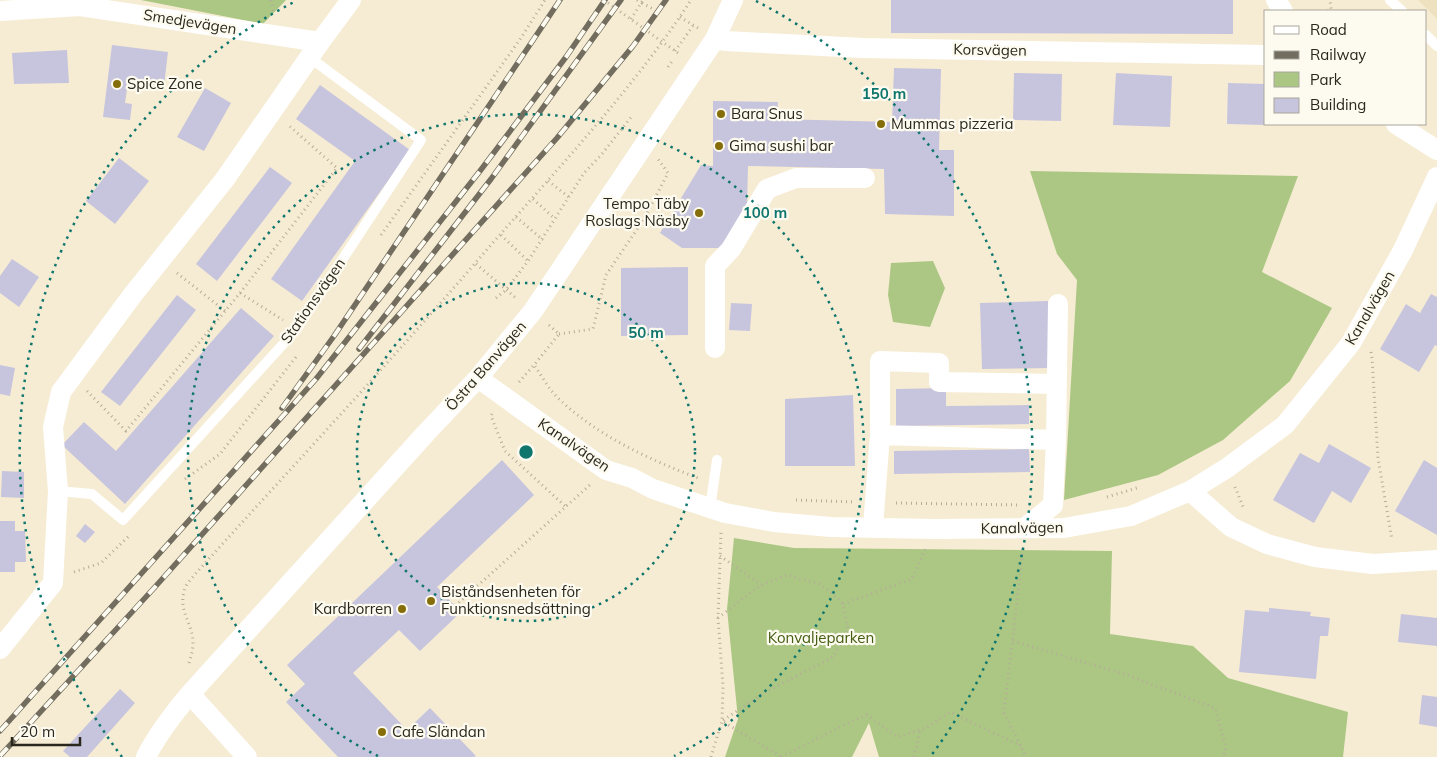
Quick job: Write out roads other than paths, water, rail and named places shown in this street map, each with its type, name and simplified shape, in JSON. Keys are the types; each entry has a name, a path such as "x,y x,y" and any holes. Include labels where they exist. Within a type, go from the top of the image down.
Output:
{"street":[{"path":"0,649 52,583 58,490 53,427 61,392 130,297 225,180 314,49 351,0"},
{"name":"Östra Banvägen","path":"146,757 153,742 190,694 478,378 541,301 715,39 733,0"},
{"name":"Smedjevägen","path":"0,11 79,3 314,49"},
{"name":"Korsvägen","path":"715,39 863,48 1264,55"},
{"path":"1398,125 1437,150"},
{"name":"Kanalvägen","path":"478,378 606,470 632,478 653,489 717,510 774,522 831,527 1064,528 1131,516 1190,491 1227,468 1285,425 1351,343 1403,250 1437,177"},
{"path":"715,348 715,266 731,249 767,189 796,178 865,178"},
{"path":"1026,527 1053,505 1058,304"},
{"path":"873,527 880,435 880,362 938,363 938,382 1057,384"},
{"path":"880,435 1056,440"},
{"path":"1190,491 1231,527 1267,544 1316,558 1373,564 1437,560"},
{"path":"190,694 248,757"}],"lane":[{"path":"1390,0 1401,10"},
{"path":"1427,36 1437,46"},
{"name":"Stationsvägen","path":"58,490 92,494 123,520 296,330 421,140 314,49"},
{"path":"717,460 717,510"}],"railway":[{"path":"282,408 334,336 560,0"},
{"path":"0,731 316,379 480,171 566,57 605,0"},
{"path":"359,349 491,179 621,0"},
{"path":"0,756 155,587 557,138 633,46 666,0"}],"place":[{"name":"Spice Zone","path":"117,84"},
{"name":"Bara Snus","path":"721,114"},
{"name":"Mummas pizzeria","path":"881,124"},
{"name":"Gima sushi bar","path":"719,146"},
{"name":"Tempo Täby Roslags Näsby","path":"699,213"},
{"name":"Biståndsenheten för Funktionsnedsättning","path":"431,601"},
{"name":"Kardborren","path":"402,609"},
{"name":"Cafe Sländan","path":"382,732"}],"park label":[{"name":"Konvaljeparken","path":"821,638"}]}
